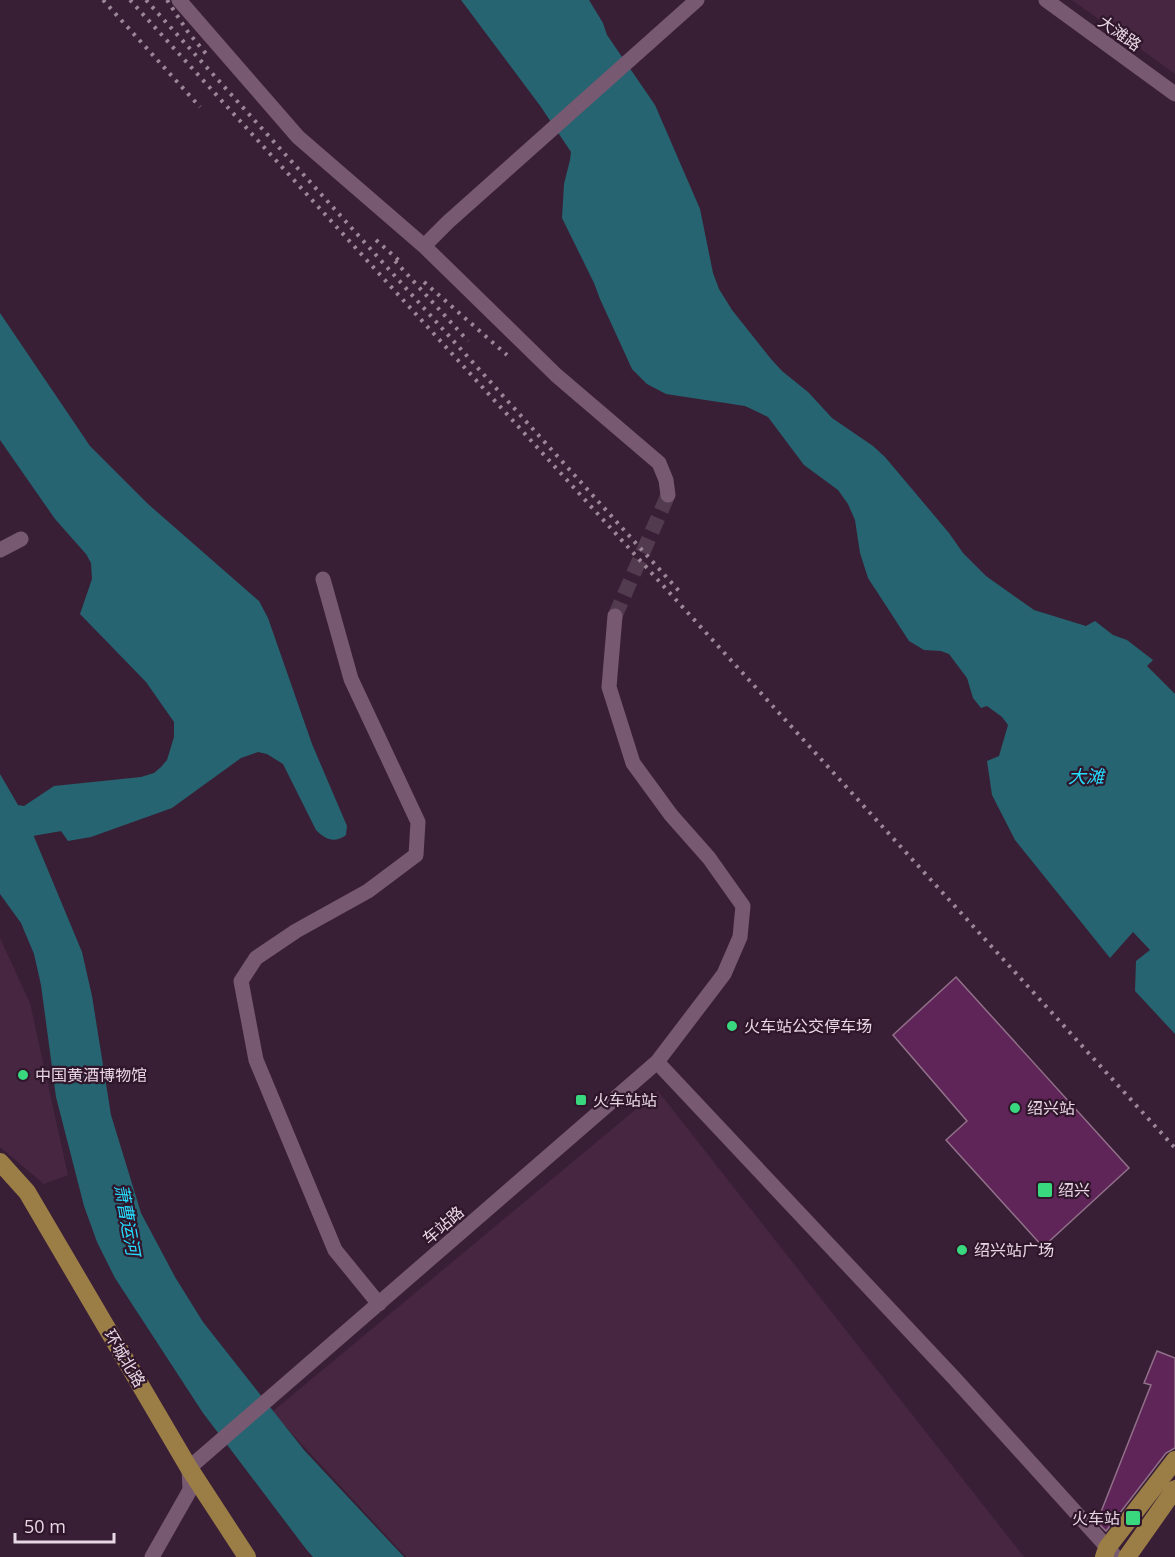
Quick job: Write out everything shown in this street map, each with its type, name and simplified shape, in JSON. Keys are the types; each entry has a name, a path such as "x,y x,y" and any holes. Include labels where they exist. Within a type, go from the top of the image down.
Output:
{"main road":[{"name":"环城北路","path":"0,1162 27,1192 189,1468 247,1557"},
{"name":"环城北路","path":"0,1173 21,1197 190,1490 234,1557"},
{"path":"1109,1554 1175,1460"},
{"path":"1127,1557 1175,1489"}],"street":[{"path":"179,0 298,137 423,246 556,375 659,463 666,480 668,495"},
{"path":"423,246 697,0"},
{"name":"大滩路","path":"1046,0 1175,94"},
{"path":"0,550 21,539"},
{"path":"323,579 351,680 418,822 417,855 368,891 296,931 256,958 241,981 256,1060 335,1250 379,1304"},
{"name":"车站路","path":"189,1468 208,1454 657,1062 724,974 740,937 743,906 709,858 671,815 633,763 609,687 615,616"},
{"path":"657,1062 955,1379 1109,1554"},
{"path":"152,1557 190,1490 189,1468"}],"shaded area":[{"path":"1072,0 1175,0 1175,74"},
{"name":"中国黄酒博物馆","path":"0,938 30,1003 68,1175 44,1184 0,1147"},
{"path":"658,1091 1024,1557 406,1557 272,1412"}],"water":[{"name":"大滩","path":"461,0 589,0 603,23 607,35 655,105 700,209 713,273 719,289 732,310 771,359 808,392 832,418 885,457 963,553 986,576 1034,610 1086,626 1095,621 1113,635 1127,640 1153,660 1147,666 1175,694 1175,1034 1135,991 1136,961 1150,950 1133,932 1110,958 1015,840 992,795 987,761 999,756 1008,725 1002,717 987,706 981,708 973,698 967,678 949,654 924,650 909,641 868,578 860,553 855,520 838,490 804,465 768,417 745,406 666,394 647,384 632,369 562,218 564,184 571,152 541,107"},
{"name":"萧曹运河","path":"0,313 90,446 148,504 259,601 268,618 312,744 347,826 346,835 334,840 319,833 283,764 267,754 258,752 241,758 172,808 91,837 68,841 54,821 30,827 82,952 92,996 111,1115 141,1213 175,1277 203,1322 304,1450 404,1557 313,1557 203,1413 115,1278 97,1242 84,1206 56,1097 41,985 34,954 21,923 0,894 0,774 18,805 24,806 54,786 141,777 154,773 167,760 174,737 174,722 146,682 80,614 92,579 91,563 86,554 55,519 0,440"}],"building":[{"name":"绍兴站","path":"956,977 1129,1168 1043,1247 946,1140 967,1121 893,1035"},
{"name":"火车站","path":"1157,1351 1175,1358 1175,1448 1166,1453 1106,1531 1097,1522 1151,1385 1144,1383"}],"waterway":[{"path":"14,832 72,822"}],"tunnel":[{"path":"615,616 668,495"}],"railway":[{"path":"103,0 200,107"},
{"path":"130,0 1175,1148"},
{"path":"146,0 679,591"},
{"path":"167,0 188,32 207,55"},
{"path":"376,240 403,264"},
{"path":"395,261 468,341"},
{"path":"424,282 507,355"}],"place":[{"name":"火车站公交停车场","path":"732,1026"},
{"name":"中国黄酒博物馆","path":"23,1075"},
{"name":"火车站站","path":"581,1100"},
{"name":"绍兴站","path":"1015,1108"},
{"name":"绍兴","path":"1045,1190"},
{"name":"绍兴站广场","path":"962,1250"},
{"name":"火车站","path":"1133,1518"}]}
